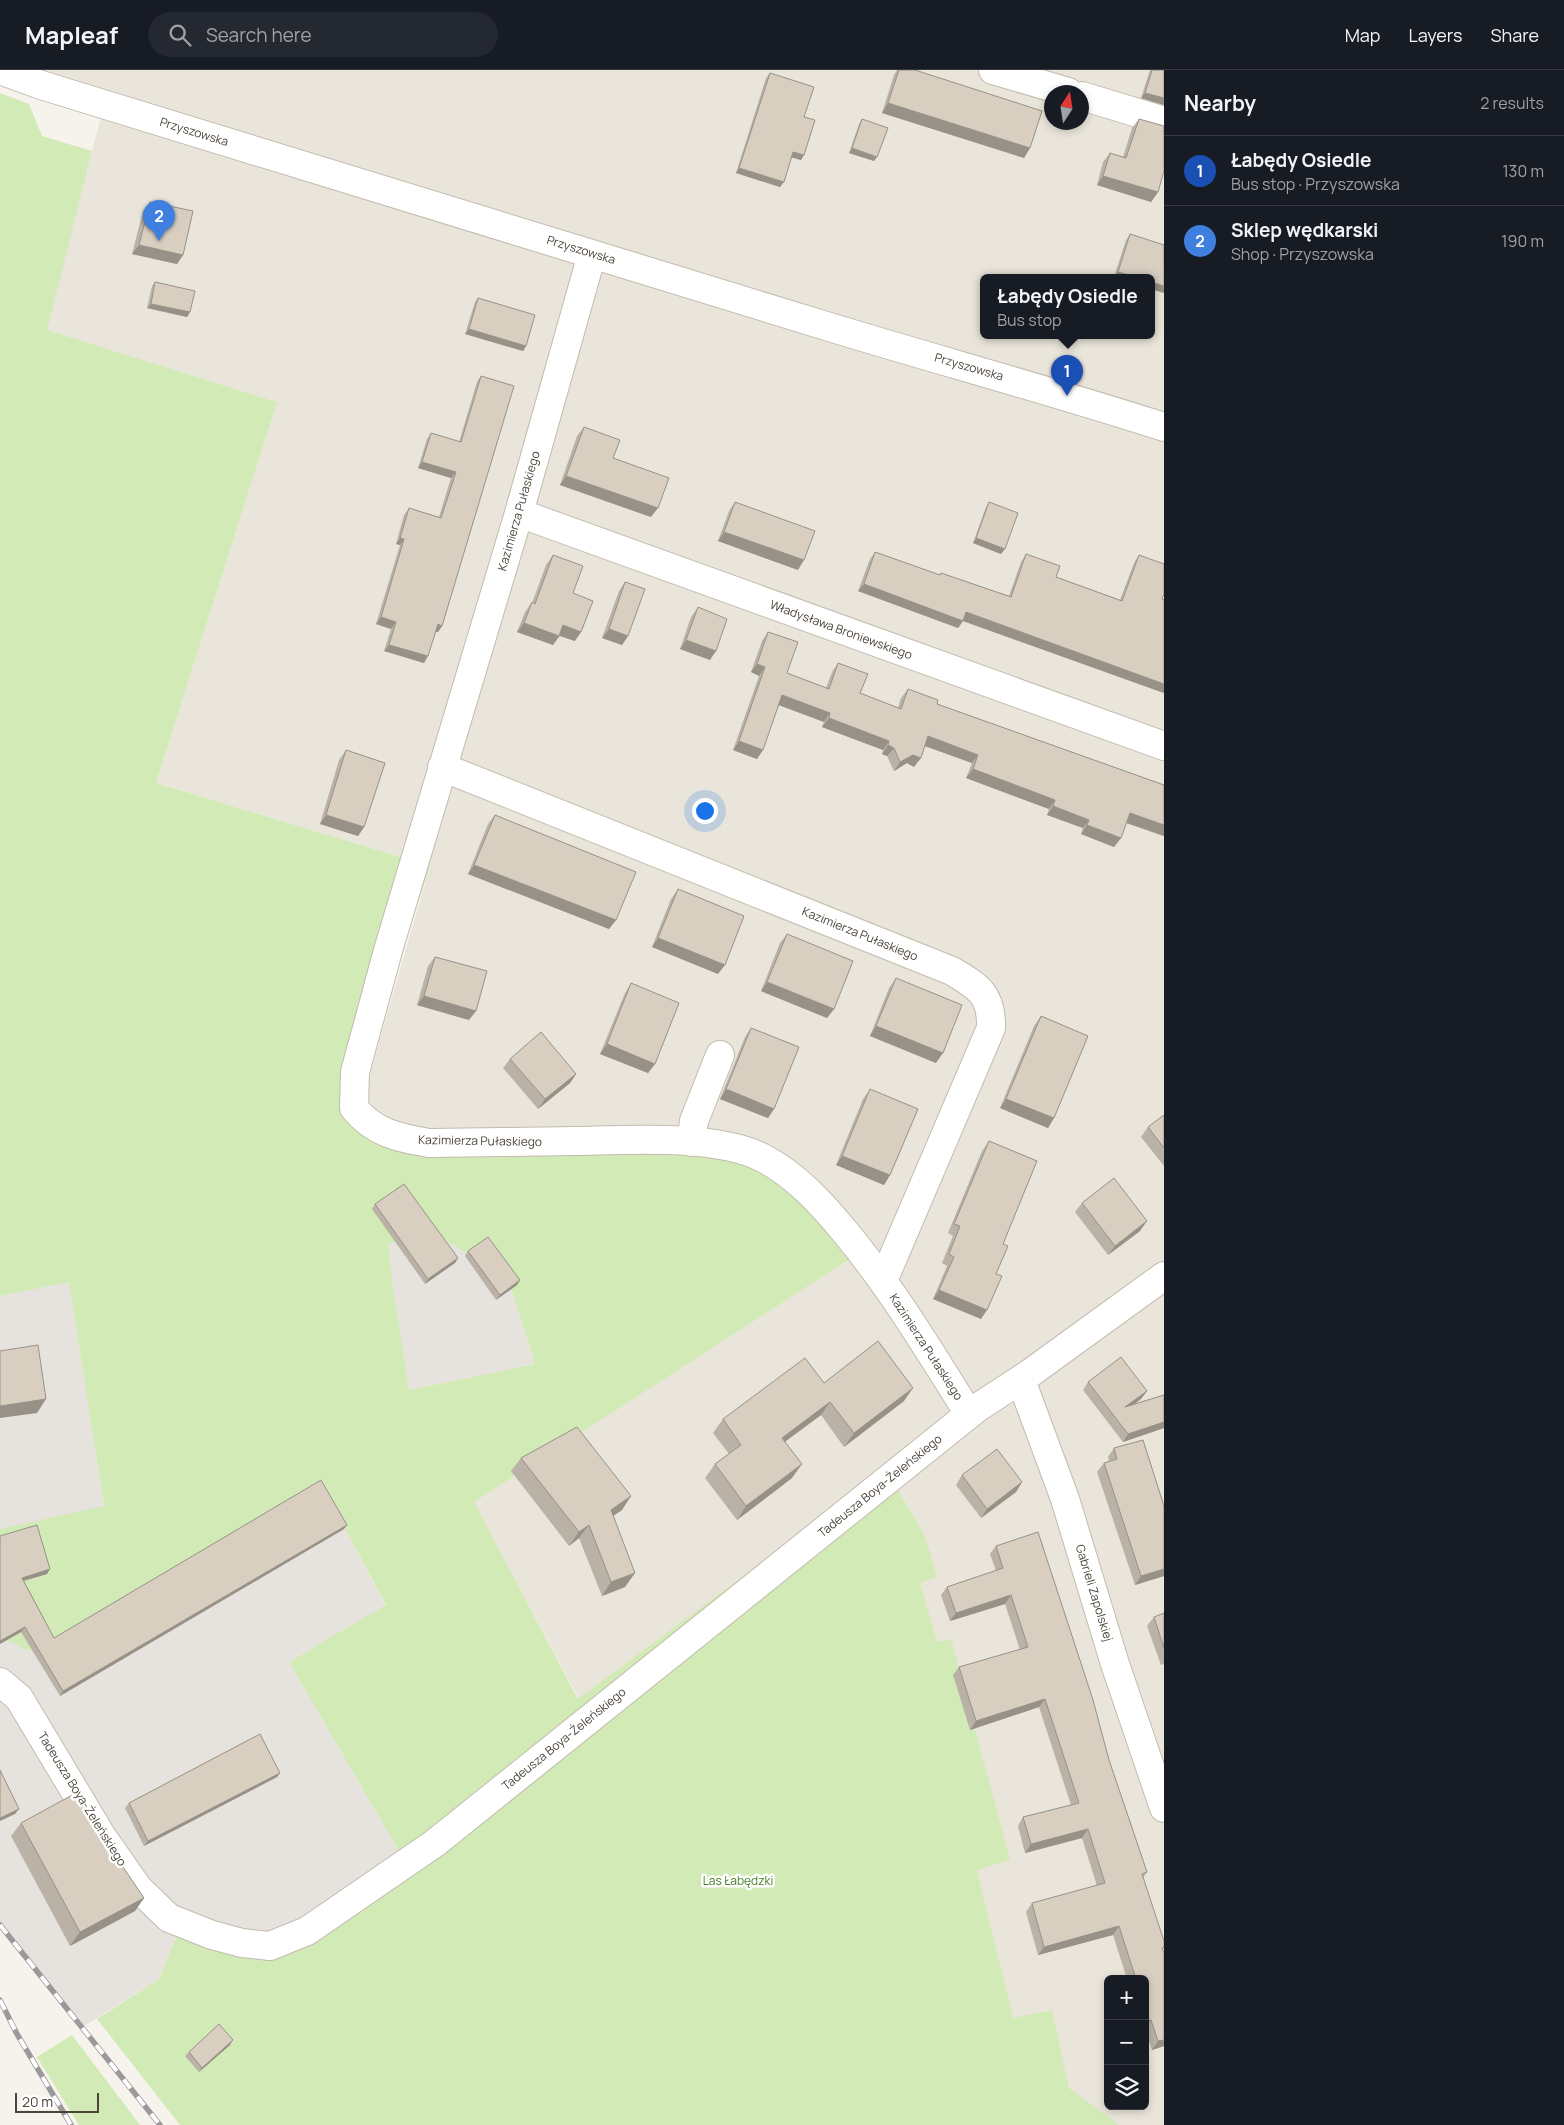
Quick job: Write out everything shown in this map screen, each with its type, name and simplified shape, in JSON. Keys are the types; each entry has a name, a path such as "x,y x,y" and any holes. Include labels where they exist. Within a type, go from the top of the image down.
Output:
{"street":[{"name":"Przyszowska","path":"0,70 41,85 592,254 847,332 1068,396 1164,427"},
{"path":"993,70 1044,85"},
{"path":"1089,98 1164,121"},
{"name":"Kazimierza Pułaskiego","path":"592,254 519,513 389,947 356,1072 354,1108 363,1120 380,1130 400,1138 429,1142 635,1140 718,1143 762,1157 795,1178 822,1204 869,1261 911,1321 969,1414"},
{"name":"Władysława Broniewskiego","path":"519,513 1164,746"},
{"name":"Kazimierza Pułaskiego","path":"442,767 952,971 974,985 987,998 991,1013 991,1028 883,1281"},
{"path":"691,1142 697,1111 720,1055"},
{"name":"Tadeusza Boya-Żeleńskiego","path":"0,1682 19,1698 101,1834 138,1888 168,1918 212,1935 234,1941 270,1946 307,1931 435,1843 969,1414 1021,1380 1164,1276"},
{"name":"Gabrieli Zapolskiej","path":"1021,1380 1065,1499 1115,1664 1164,1808"}],"shaded area":[{"path":"12,70 1164,70 1164,2125 1020,2125 884,1555 839,1505 579,1699 473,1502 845,1262 884,1258 841,1204 810,1172 779,1154 448,1138 385,1121 370,1104 368,1088 371,1070 430,866 156,783 277,402 46,330 106,97"},
{"path":"438,1236 508,1278 535,1364 409,1390 388,1242"},
{"path":"69,1281 104,1507 0,1529 0,1296"},
{"path":"330,1501 386,1606 289,1662 411,1872 285,1949 183,1921 159,1979 81,2028 0,1925 0,1637"}],"green space":[{"name":"Las Łabędzki","path":"0,93 29,104 42,136 92,151 47,330 277,402 156,783 430,866 405,943 371,1067 368,1095 372,1109 389,1122 415,1133 777,1153 810,1173 838,1200 884,1257 845,1262 474,1502 578,1699 839,1505 856,1523 896,1487 925,1536 937,1577 920,1583 937,1642 951,1639 1010,1860 977,1870 1013,2018 1052,2010 1069,2088 1119,2125 180,2125 97,2019 159,1979 183,1921 256,1946 411,1872 289,1662 386,1605 330,1501 29,1651 0,1637 0,1529 104,1506 69,1282 0,1296","holes":["438,1236 508,1278 535,1364 409,1390 388,1243"]},
{"path":"72,2035 140,2125 79,2125 37,2057"}],"building":[{"path":"899,70 915,70 1042,111 1030,148 888,103"},
{"path":"1152,70 1164,70 1164,98 1145,93"},
{"path":"770,73 814,87 804,117 815,120 804,155 793,152 784,182 739,168"},
{"path":"862,119 888,128 877,157 852,148"},
{"path":"1139,119 1164,126 1164,171 1158,192 1103,176 1110,153 1126,158"},
{"path":"150,202 193,211 183,255 139,245"},
{"path":"1130,234 1164,245 1164,286 1155,283 1155,274 1125,274 1118,272"},
{"path":"155,282 195,291 190,312 151,304"},
{"path":"478,298 535,315 526,346 469,329"},
{"path":"481,376 514,386 442,626 438,624 428,656 389,645 396,622 381,617 404,539 400,538 409,508 441,518 456,472 422,462 431,433 461,442"},
{"path":"584,427 620,440 613,458 669,478 658,508 566,476"},
{"path":"735,502 815,531 804,560 724,532"},
{"path":"989,502 1018,513 1005,549 976,538"},
{"path":"875,552 1011,597 1026,554 1060,566 1056,577 1122,601 1139,555 1164,564 1164,594 1162,599 1164,600 1164,684 966,612 963,621 864,584"},
{"path":"553,555 583,566 573,593 593,601 581,632 563,625 559,636 524,623 532,602 535,604"},
{"path":"625,582 645,589 628,636 609,629"},
{"path":"698,607 727,619 716,651 686,640"},
{"path":"768,632 798,642 787,673 829,689 838,663 868,674 860,693 901,709 908,689 938,700 937,704 1164,785 1164,825 1130,813 1121,838 1087,825 1089,820 1053,806 1055,800 973,769 978,755 928,736 921,758 913,755 900,762 894,748 888,745 889,741 829,718 830,713 782,695 763,750 739,741 765,667 757,664"},
{"path":"346,750 385,763 364,827 326,815"},
{"path":"495,815 636,872 616,920 474,865"},
{"path":"678,889 744,916 725,965 658,938"},
{"path":"787,934 853,961 834,1009 767,982"},
{"path":"435,957 487,971 476,1011 424,996"},
{"path":"896,978 962,1005 943,1053 876,1026"},
{"path":"631,983 679,1003 655,1064 607,1044"},
{"path":"1041,1016 1088,1036 1054,1118 1006,1099"},
{"path":"751,1028 799,1047 774,1109 726,1089"},
{"path":"541,1032 576,1074 545,1099 510,1059"},
{"path":"870,1089 918,1109 890,1175 842,1156"},
{"path":"1164,1115 1164,1148 1148,1127"},
{"path":"989,1141 1037,1161 1003,1244 1008,1246 996,1274 1002,1276 987,1310 939,1290 954,1257 949,1254 960,1226 954,1224"},
{"path":"1114,1178 1147,1221 1115,1246 1082,1203"},
{"path":"404,1184 458,1258 428,1279 375,1204"},
{"path":"488,1237 520,1280 500,1295 468,1251"},
{"path":"878,1341 913,1388 854,1433 830,1402 782,1438 802,1464 746,1506 715,1464 741,1445 723,1419 805,1358 824,1383"},
{"path":"38,1345 46,1399 0,1406 0,1351"},
{"path":"1121,1357 1147,1391 1125,1407 1164,1395 1164,1422 1128,1434 1088,1382"},
{"path":"577,1427 631,1496 611,1510 635,1573 611,1582 589,1525 579,1532 521,1458"},
{"path":"1143,1440 1164,1506 1164,1569 1141,1576 1104,1463 1117,1459 1114,1448"},
{"path":"997,1449 1022,1482 987,1509 962,1475"},
{"path":"321,1480 347,1525 63,1691 25,1627 0,1641 0,1536 37,1525 50,1569 22,1578 54,1638"},
{"path":"1038,1532 1093,1700 1109,1760 1147,1872 1142,1874 1164,1941 1164,1948 1162,1948 1164,1953 1164,2040 1158,2041 1151,2020 1149,2021 1149,1975 1135,1975 1119,1926 1044,1947 1032,1903 1105,1883 1088,1829 1031,1844 1023,1817 1079,1803 1045,1699 976,1721 959,1667 1028,1647 1011,1595 956,1613 947,1587 1003,1568 996,1546"},
{"path":"1164,1613 1164,1648 1154,1617"},
{"path":"260,1734 280,1773 148,1841 129,1803"},
{"path":"0,1770 19,1809 0,1818"},
{"path":"76,1793 98,1830 144,1898 80,1932 21,1823"},
{"path":"219,2024 233,2040 202,2068 189,2052"}],"railway":[{"path":"0,1925 160,2125"},
{"path":"0,2000 17,2034 71,2125"}],"place":[{"name":"Sklep wędkarski","path":"159,241"},
{"name":"Łabędy Osiedle","path":"1067,396"}]}
